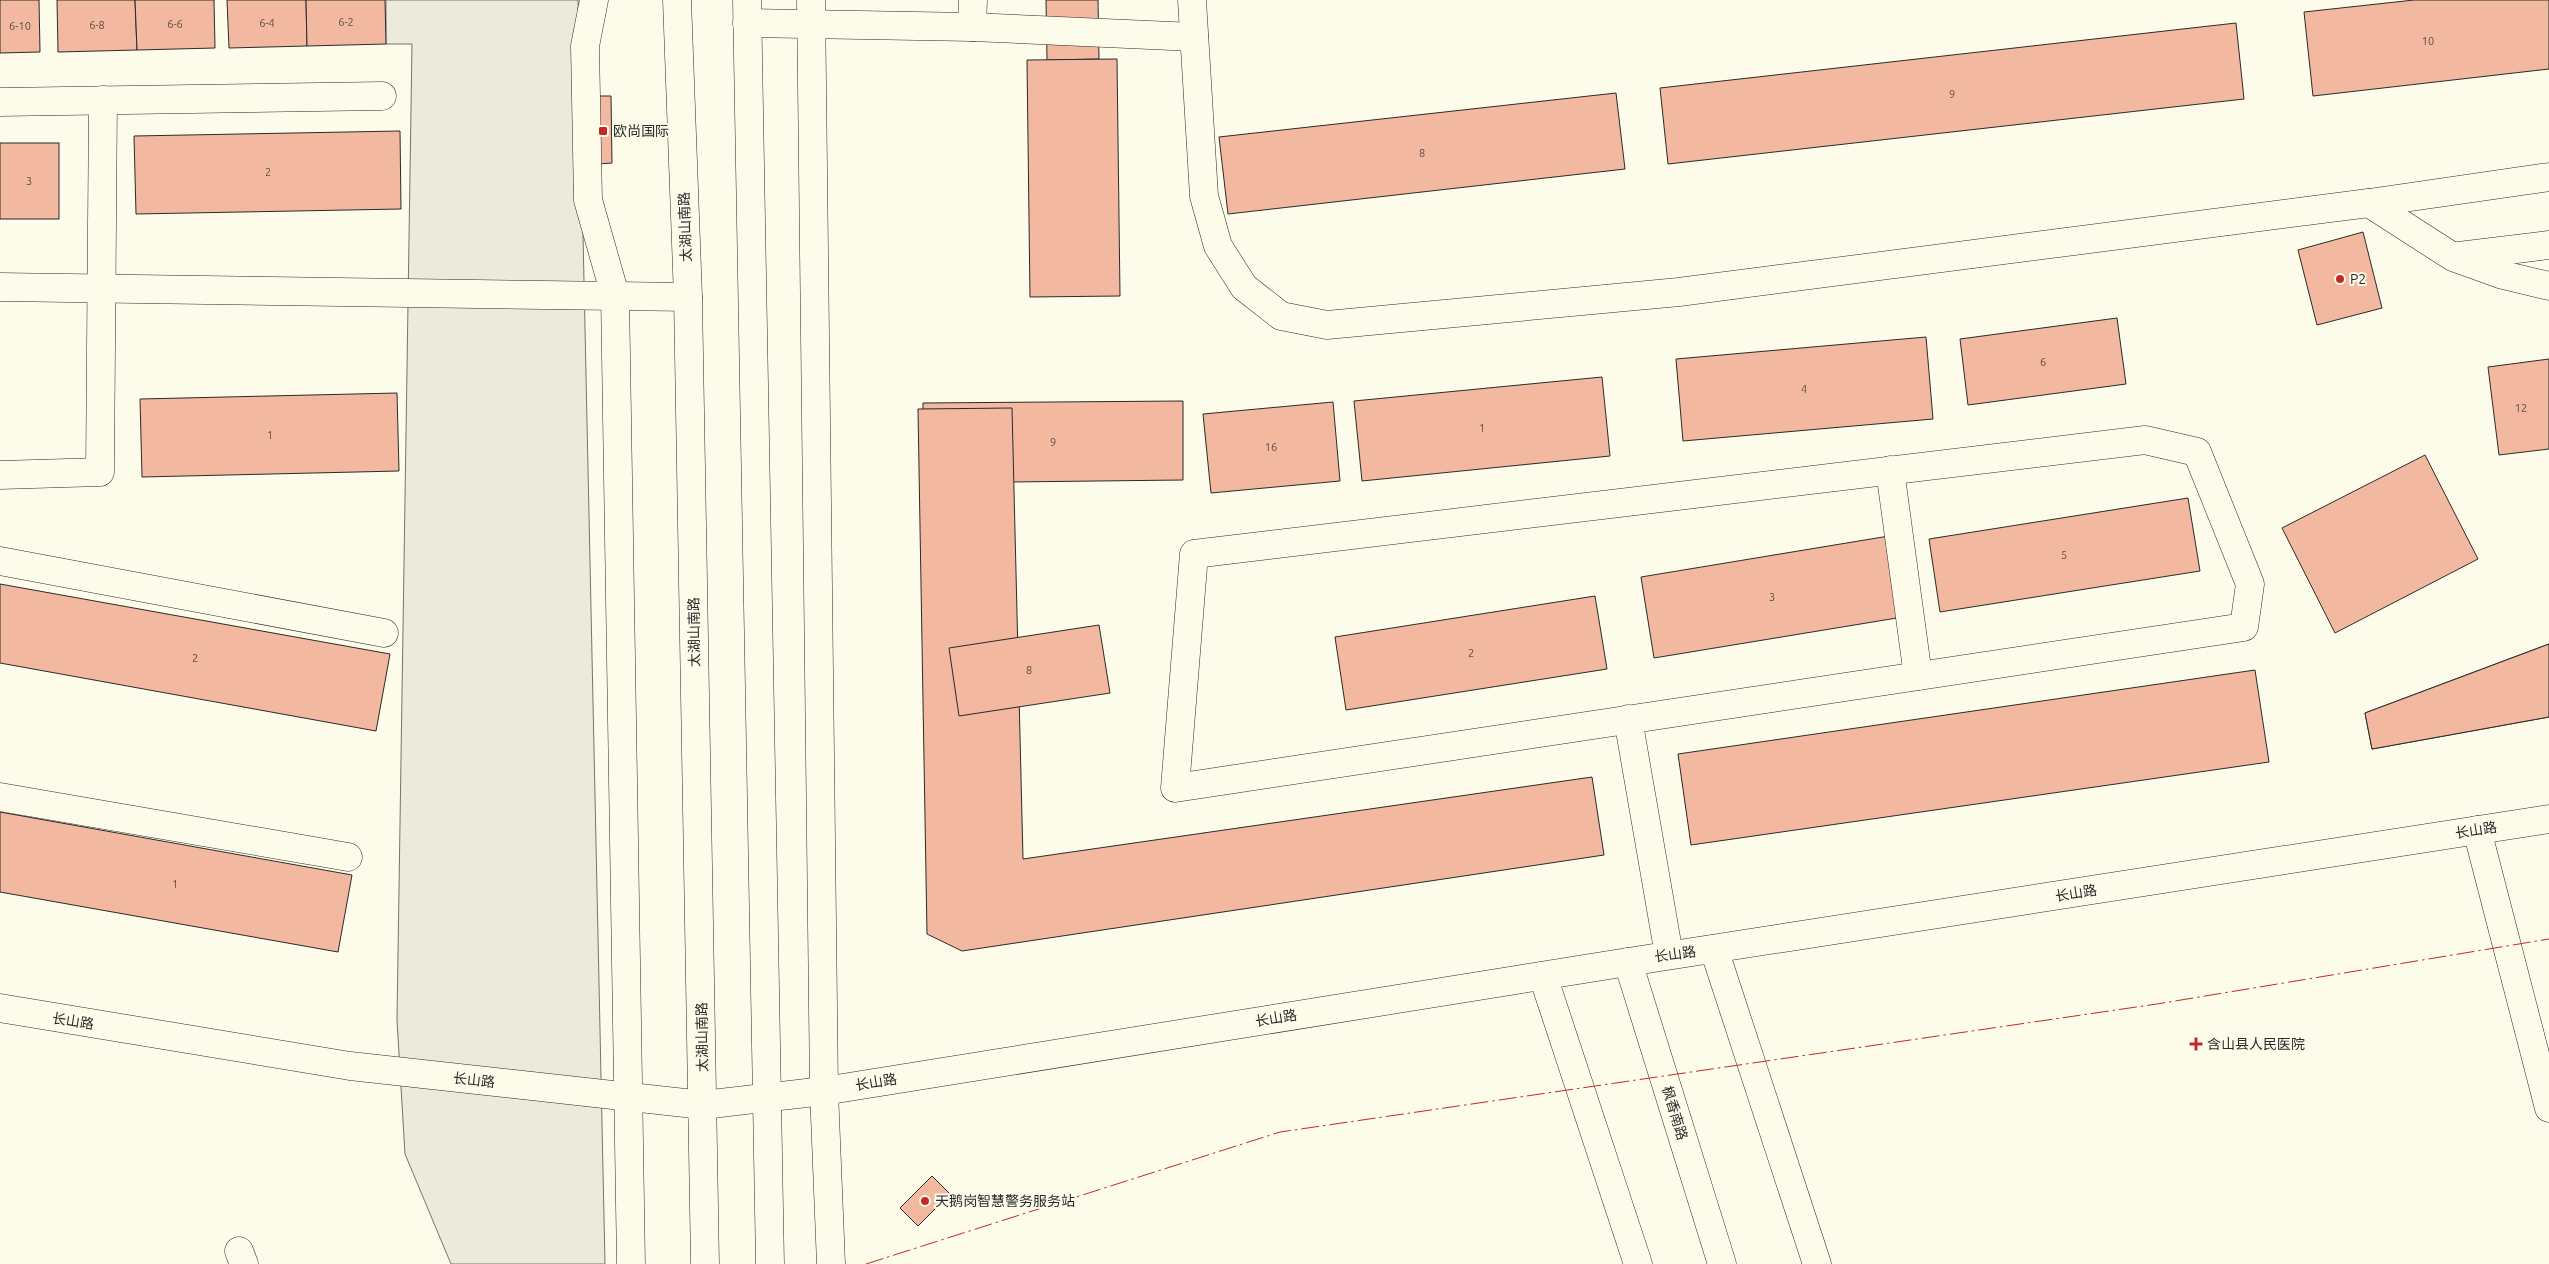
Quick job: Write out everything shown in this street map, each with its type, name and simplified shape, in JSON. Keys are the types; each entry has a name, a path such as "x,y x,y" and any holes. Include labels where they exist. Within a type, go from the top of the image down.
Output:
{"street":[{"path":"594,0 585,46 588,200 615,295 631,1264"},
{"name":"太湖山南路","path":"677,0 688,297 705,1264"},
{"path":"972,27 973,0"},
{"path":"1192,0 1204,196 1218,246 1244,287 1281,316 1327,325 1679,292 2549,178"},
{"path":"770,1264 747,12 811,12 972,27 1194,37"},
{"path":"811,12 824,1091 831,1264"},
{"path":"0,102 382,96"},
{"path":"0,475 100,472 103,100"},
{"path":"2369,203 2453,257 2503,275 2549,286"},
{"path":"2453,257 2549,245"},
{"path":"0,287 688,297"},
{"path":"2145,440 2197,452 2250,584 2244,627 1918,676 1174,788 1194,554 2145,440"},
{"path":"1890,470 1918,676"},
{"path":"0,561 384,633"},
{"path":"1628,719 1669,955"},
{"path":"0,797 348,857"},
{"name":"长山路","path":"0,1008 350,1066 703,1105 824,1091 1669,955 2549,819"},
{"path":"2477,830 2549,1108"},
{"path":"1714,949 1817,1264"},
{"name":"枫香南路","path":"1628,962 1722,1264"},
{"path":"1543,976 1638,1264"}],"shaded area":[{"path":"386,0 578,0 605,1264 451,1264 405,1154 397,1020 412,44 386,44"}],"building":[{"path":"0,0 39,0 40,52 0,53"},
{"path":"57,0 135,0 137,50 58,52"},
{"path":"135,0 214,0 215,48 137,50"},
{"path":"227,0 306,0 307,46 229,48"},
{"path":"306,0 385,0 386,44 307,46"},
{"path":"1046,0 1098,0 1099,59 1047,60"},
{"path":"2414,0 2549,0 2549,69 2313,96 2304,12"},
{"path":"2236,23 2244,99 1668,164 1660,88"},
{"path":"1117,59 1120,296 1030,297 1027,60"},
{"path":"1616,93 1625,169 1228,214 1219,137"},
{"path":"597,96 611,96 612,163 598,164"},
{"path":"400,131 401,209 136,214 134,136"},
{"path":"0,143 59,143 59,219 0,219"},
{"name":"P2","path":"2363,232 2382,308 2317,325 2298,250"},
{"path":"2117,318 2126,384 1968,405 1960,339"},
{"path":"1926,337 1933,419 1683,441 1676,359"},
{"path":"2549,359 2549,449 2499,455 2488,367"},
{"path":"1602,377 1610,456 1362,481 1354,401"},
{"path":"397,393 399,471 142,477 140,399"},
{"path":"1183,401 1183,480 923,483 923,403"},
{"path":"1333,402 1340,481 1211,493 1203,414"},
{"path":"1012,408 1023,859 1592,777 1604,855 962,951 927,934 918,409"},
{"path":"2425,455 2478,559 2335,633 2282,528"},
{"path":"2188,498 2200,571 1940,612 1929,539"},
{"path":"1889,536 1903,617 1654,658 1641,577"},
{"path":"0,584 390,654 376,731 0,663"},
{"path":"1595,596 1607,669 1346,710 1335,637"},
{"path":"1099,625 1110,693 959,716 949,648"},
{"path":"2549,644 2549,717 2372,749 2365,713"},
{"path":"2549,644 2549,717 2372,749 2365,713"},
{"path":"2255,670 2269,762 1691,845 1678,754"},
{"path":"0,812 352,875 338,952 0,892"},
{"name":"天鹅岗智慧警务服务站","path":"932,1176 950,1194 918,1226 900,1208"}],"power":[{"path":"866,1264 1280,1132 2157,1004 2549,939"}],"place":[{"name":"欧尚国际","path":"603,131"},
{"name":"P2","path":"2340,279"},
{"name":"含山县人民医院","path":"2196,1044"},
{"name":"天鹅岗智慧警务服务站","path":"925,1201"}]}
